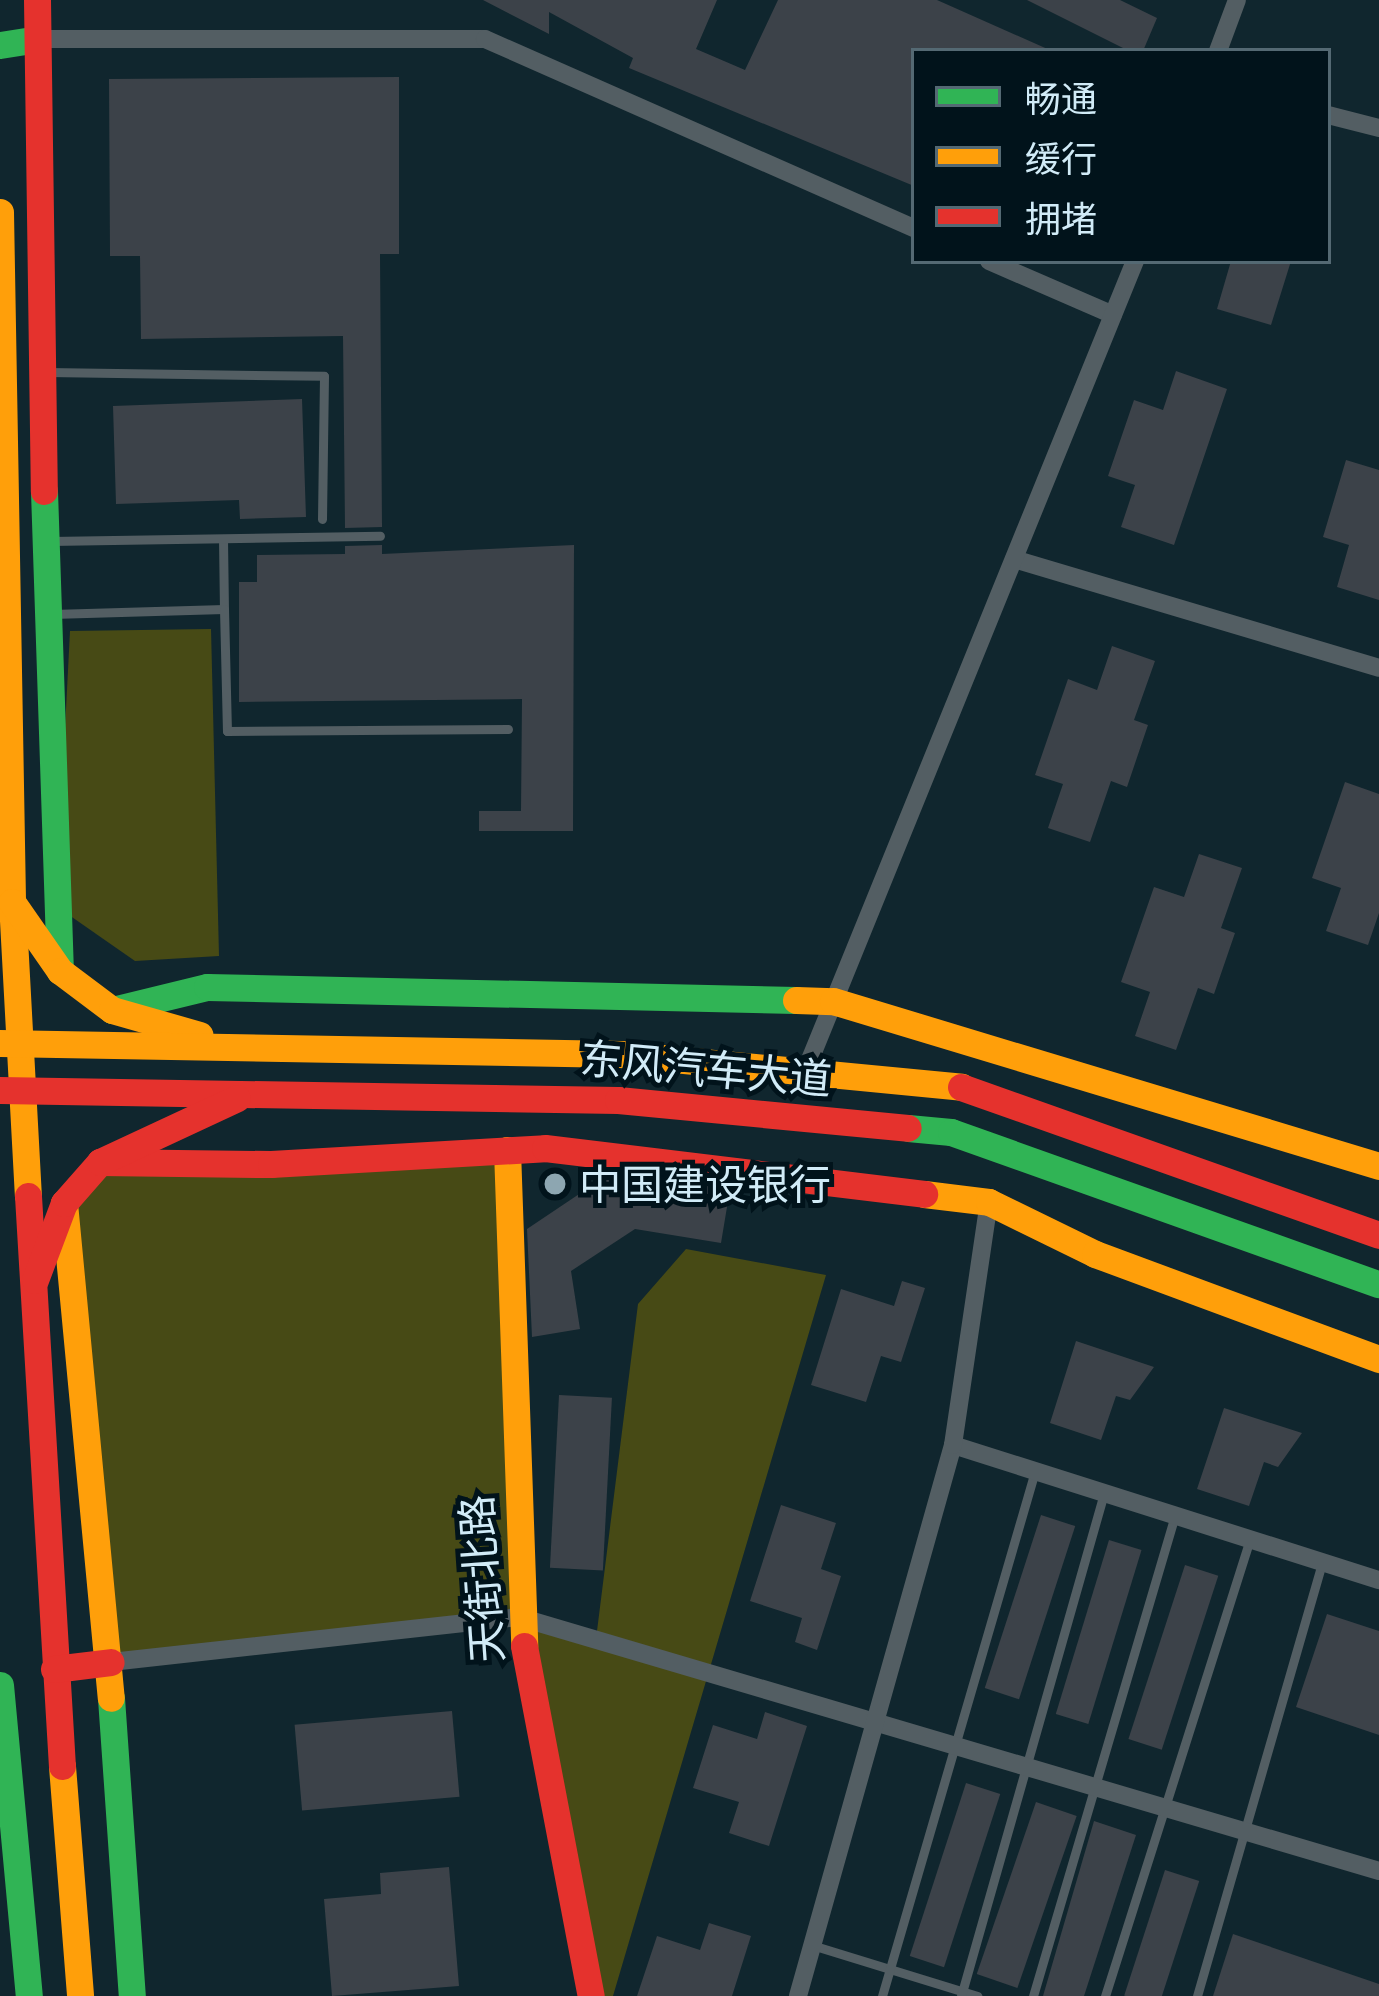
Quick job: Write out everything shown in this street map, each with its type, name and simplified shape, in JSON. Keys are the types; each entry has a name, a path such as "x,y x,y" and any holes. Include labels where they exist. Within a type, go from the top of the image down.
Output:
{"main road":[{"path":"37,0 46,614 61,970"},
{"path":"0,45 37,39"},
{"path":"0,212 13,1089 33,1286 54,1670 80,1996"},
{"path":"6,577 42,386"},
{"path":"12,902 61,970 112,1010 240,1046"},
{"path":"112,1010 207,987 833,1001 1379,1166"},
{"name":"东风汽车大道","path":"12,1044 621,1054 962,1087 1379,1235"},
{"name":"东风汽车大道","path":"13,1089 618,1100 951,1132 1379,1284"},
{"path":"33,1286 64,1203 100,1162 250,1093"},
{"path":"100,1162 272,1164 506,1150 568,1151 989,1202 1094,1254 1379,1359"},
{"name":"天街北路","path":"506,1150 519,1617 591,1996"},
{"path":"64,1203 111,1662 132,1996"},
{"path":"54,1670 111,1662"},
{"path":"0,1684 19,1982"},
{"path":"71,1884 124,1883"}],"street":[{"path":"1219,48 1237,0"},
{"path":"37,39 485,39 911,227"},
{"path":"1331,116 1379,128"},
{"path":"996,264 1113,315"},
{"path":"805,1072 1134,264"},
{"path":"1013,559 1379,668"},
{"path":"798,1996 952,1445 989,1202"},
{"path":"952,1445 1379,1580"},
{"path":"111,1662 519,1617 1379,1871"}],"lane":[{"path":"42,386 324,376 322,519"},
{"path":"45,542 380,536"},
{"path":"223,539 227,731 508,729"},
{"path":"46,614 224,609"},
{"path":"882,1996 1035,1471"},
{"path":"962,1994 1104,1493"},
{"path":"1033,1996 1175,1515"},
{"path":"1105,1996 1250,1539"},
{"path":"1197,1996 1322,1562"},
{"path":"815,1946 978,1996"}],"green space":[{"path":"211,629 219,956 135,961 56,906 70,631"},
{"path":"507,1150 519,1616 596,1639 638,1304 686,1249 826,1275 613,1996 591,1996 518,1617 111,1662 64,1203 100,1162"}],"building":[{"path":"483,0 717,0 696,49 745,70 778,0 937,0 1045,48 911,48 911,185 629,68 633,58 549,12 549,34"},
{"path":"1027,0 1120,0 1157,18 1144,48 1123,48"},
{"path":"399,77 399,254 380,254 382,527 345,528 343,336 141,339 140,256 110,256 109,79"},
{"path":"1230,264 1290,264 1271,325 1217,309"},
{"path":"1176,371 1227,389 1174,545 1121,527 1135,485 1108,476 1134,400 1163,410"},
{"path":"302,399 306,517 240,519 239,500 116,504 113,406"},
{"path":"1346,460 1379,470 1379,600 1337,587 1349,545 1323,537"},
{"path":"382,545 382,554 574,545 573,831 479,831 479,811 521,811 522,699 239,702 239,582 257,582 257,555 345,554 345,546"},
{"path":"1112,646 1155,661 1134,720 1148,725 1127,787 1111,781 1090,842 1048,828 1063,784 1035,775 1068,679 1097,690"},
{"path":"1345,782 1379,794 1379,913 1368,945 1326,931 1341,888 1312,878"},
{"path":"1199,854 1242,868 1221,928 1235,933 1214,994 1198,988 1176,1050 1135,1036 1150,992 1121,982 1154,887 1184,897"},
{"path":"609,1174 730,1189 721,1243 635,1229 571,1271 580,1329 532,1337 527,1229"},
{"path":"902,1281 925,1288 901,1362 881,1356 866,1402 811,1385 841,1289 894,1306"},
{"path":"1076,1341 1154,1367 1130,1400 1116,1396 1101,1440 1050,1423"},
{"path":"559,1395 612,1398 603,1571 550,1568"},
{"path":"1224,1408 1302,1433 1278,1467 1264,1462 1249,1506 1197,1489"},
{"path":"781,1505 836,1523 821,1569 841,1576 817,1650 795,1642 802,1618 750,1601"},
{"path":"1041,1515 1075,1526 1019,1699 985,1688"},
{"path":"1109,1540 1142,1550 1088,1724 1056,1714"},
{"path":"1185,1565 1218,1576 1162,1750 1128,1739"},
{"path":"1327,1614 1379,1631 1379,1735 1296,1707"},
{"path":"452,1711 459,1797 302,1810 295,1725"},
{"path":"765,1712 807,1726 769,1846 729,1833 739,1802 693,1788 713,1725 757,1739"},
{"path":"966,1783 1000,1794 944,1967 910,1956"},
{"path":"1036,1802 1077,1816 1017,1988 977,1974"},
{"path":"1094,1821 1136,1835 1084,1996 1043,1996"},
{"path":"449,1867 459,1986 332,1996 324,1899 381,1894 380,1873"},
{"path":"1165,1870 1199,1881 1162,1996 1124,1996"},
{"path":"709,1923 751,1936 732,1996 637,1996 657,1936 700,1950"},
{"path":"1233,1934 1379,1984 1379,1996 1213,1996"}],"traffic: fast":[{"path":"0,45 37,39"},
{"path":"44,491 60,971"},
{"path":"112,1010 207,987 796,1000"},
{"path":"908,1128 951,1132 1379,1284"},
{"path":"0,1685 29,1996"},
{"path":"111,1698 132,1996"}],"traffic: slow":[{"path":"0,212 12,902 28,1196"},
{"path":"12,902 60,971 112,1010 200,1035"},
{"path":"796,1000 833,1001 1379,1166"},
{"path":"0,1043 621,1054 961,1087"},
{"path":"507,1150 524,1646"},
{"path":"924,1194 989,1202 1095,1254 1379,1359"},
{"path":"64,1203 111,1698"},
{"path":"62,1766 80,1996"}],"traffic: jam":[{"path":"37,0 44,491"},
{"path":"961,1087 1379,1235"},
{"path":"0,1090 618,1100 908,1128"},
{"path":"35,1280 64,1203 100,1162 237,1098"},
{"path":"100,1162 271,1164 545,1148 924,1194"},
{"path":"28,1196 62,1766"},
{"path":"524,1646 591,1996"},
{"path":"54,1669 111,1662"}],"place":[{"name":"中国建设银行","path":"555,1184"}]}
